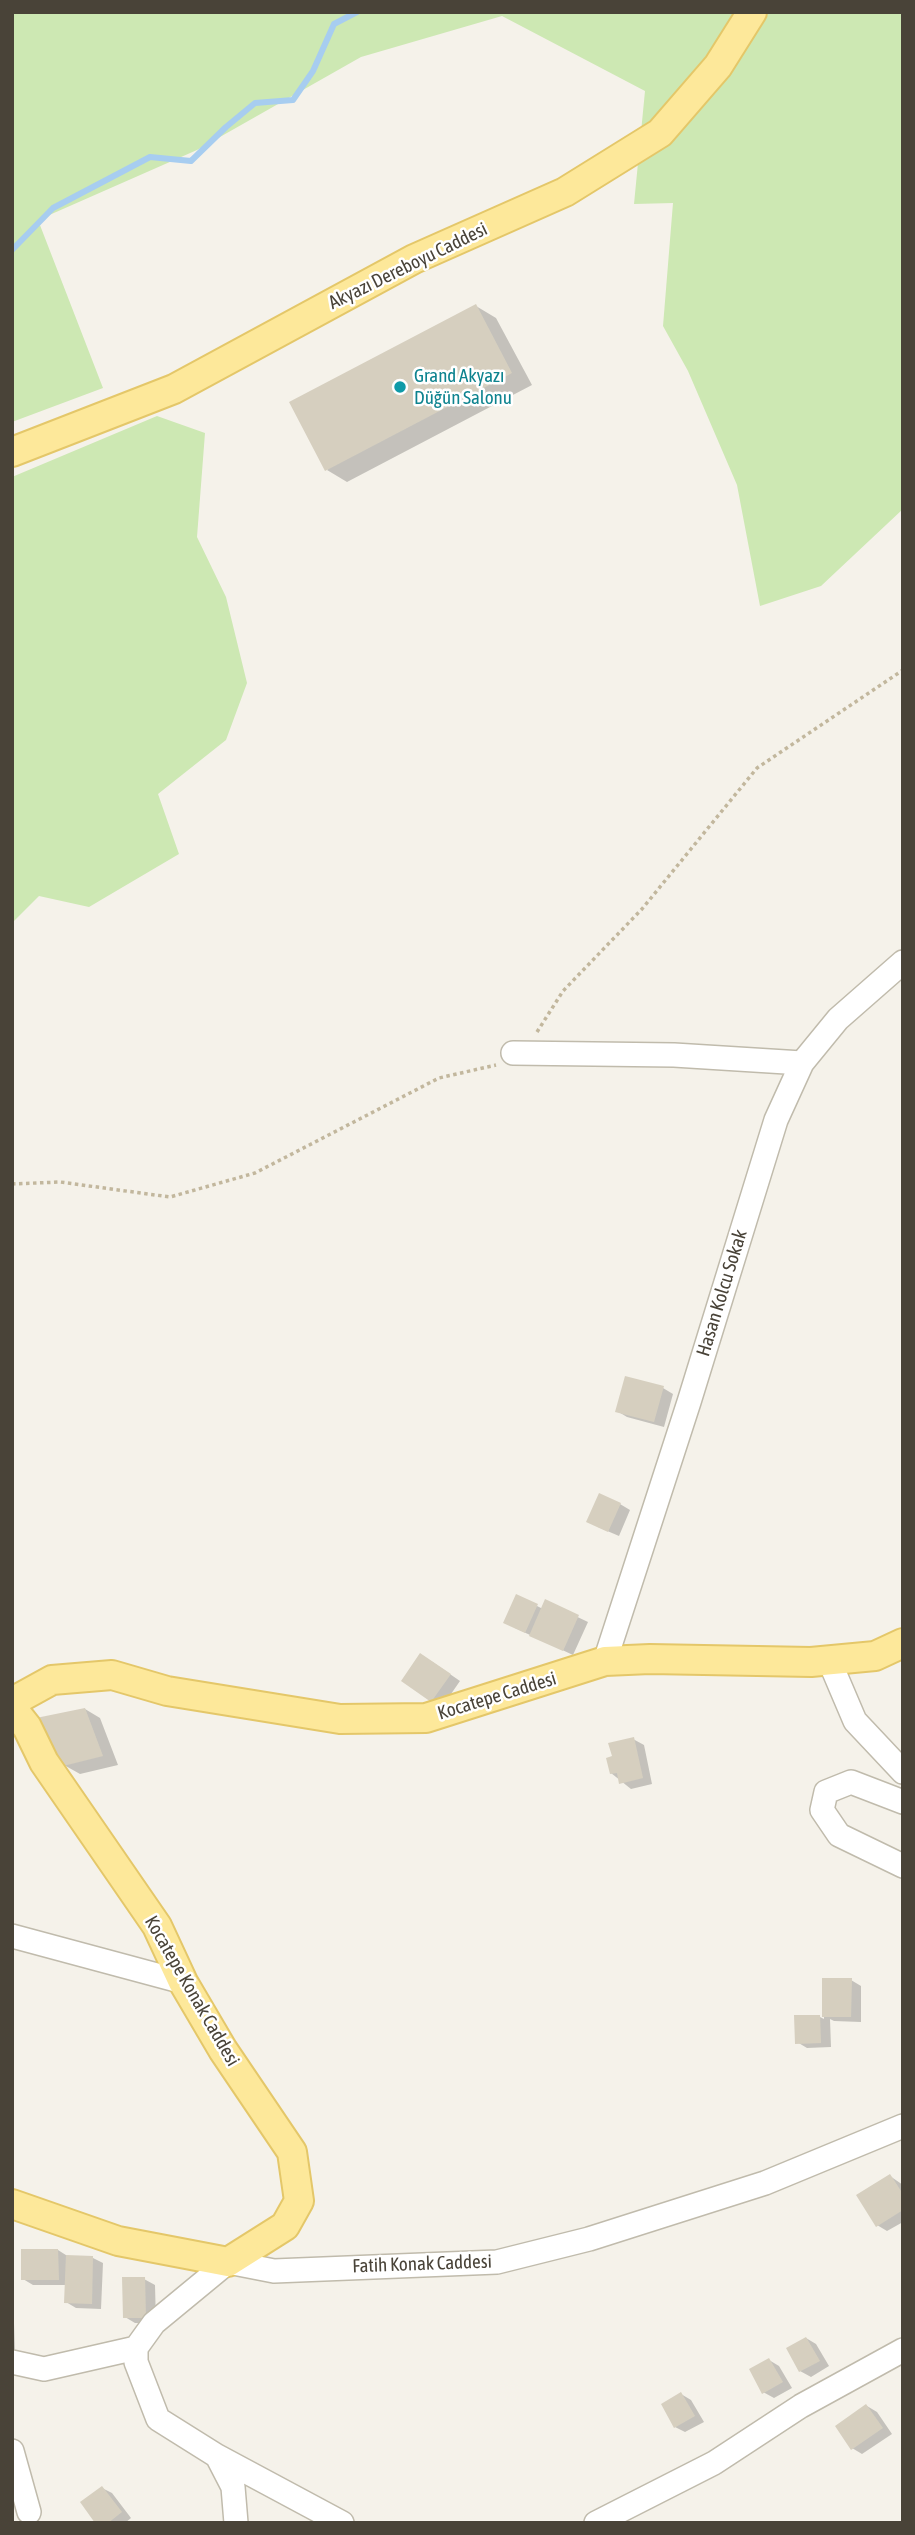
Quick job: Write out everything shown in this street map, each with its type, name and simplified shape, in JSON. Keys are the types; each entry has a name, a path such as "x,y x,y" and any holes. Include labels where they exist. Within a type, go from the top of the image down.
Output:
{"main road":[{"name":"Akyazı Dereboyu Caddesi","path":"12,452 174,389 414,260 565,192 660,133 718,66 752,12"},
{"name":"Kocatepe Caddesi","path":"12,1702 52,1680 112,1675 167,1691 340,1719 426,1718 605,1661 829,1660 875,1656 903,1643"},
{"name":"Kocatepe Konak Caddesi","path":"12,1708 27,1727 44,1762 157,1926 183,1982 223,2050 292,2152 299,2201 285,2226 228,2262"},
{"name":"Fatih Konak Caddesi","path":"12,2204 118,2241 228,2262"}],"street":[{"name":"Hasan Kolcu Sokak","path":"605,1661 776,1120 803,1063 838,1019 903,962"},
{"path":"513,1053 674,1055 803,1063"},
{"path":"829,1660 855,1721 903,1772"},
{"path":"903,1802 851,1782 826,1792 822,1810 839,1835 903,1866"},
{"path":"12,1936 183,1982"},
{"name":"Fatih Konak Caddesi","path":"228,2262 274,2271 497,2262 589,2239 765,2183 903,2126"},
{"path":"228,2262 154,2323 136,2347 136,2362 158,2419 217,2456 342,2523"},
{"path":"12,2362 44,2369 136,2347"},
{"path":"596,2523 714,2463 801,2406 903,2350"},
{"path":"12,2451 29,2512"},
{"path":"217,2456 233,2487 236,2523"}],"path":[{"path":"12,1184 60,1182 170,1197 255,1174 439,1078 498,1065 534,1036 564,991 642,909 757,768 903,670"}],"green space":[{"path":"12,12 903,12 903,509 821,586 760,606 737,485 688,371 663,326 673,203 634,204 645,91 502,16 361,57 197,150 38,220 103,388 12,422"},
{"path":"157,416 205,433 197,537 226,597 247,683 226,740 158,794 179,854 89,907 39,896 12,923 12,477"}],"building":[{"name":"Grand Akyazı Düğün Salonu","path":"476,304 512,373 325,471 289,402"},
{"path":"625,1376 664,1386 654,1422 615,1412"},
{"path":"599,1493 621,1503 608,1532 586,1522"},
{"path":"516,1594 538,1604 525,1633 503,1623"},
{"path":"545,1599 579,1615 563,1651 529,1636"},
{"path":"420,1653 451,1674 431,1702 401,1681"},
{"path":"85,1708 103,1756 63,1766 45,1746 36,1718"},
{"path":"634,1737 643,1778 619,1784 617,1773 610,1774 606,1758 612,1756 608,1743"},
{"path":"822,1978 852,1978 851,2017 822,2017"},
{"path":"794,2015 820,2015 821,2043 795,2044"},
{"path":"890,2174 903,2194 903,2210 876,2227 856,2195"},
{"path":"21,2249 58,2249 59,2280 21,2280"},
{"path":"66,2255 93,2256 92,2304 64,2303"},
{"path":"122,2277 145,2277 146,2318 123,2318"},
{"path":"806,2337 820,2361 799,2372 786,2348"},
{"path":"769,2358 783,2382 762,2394 749,2369"},
{"path":"681,2392 695,2416 674,2428 661,2404"},
{"path":"866,2404 883,2428 851,2450 835,2426"},
{"path":"102,2486 122,2512 108,2523 95,2523 80,2502"}],"waterway":[{"path":"12,250 53,208 150,157 191,161 255,103 293,100 313,71 334,24 357,12"}],"place":[{"name":"Grand Akyazı Düğün Salonu","path":"400,387"}]}
